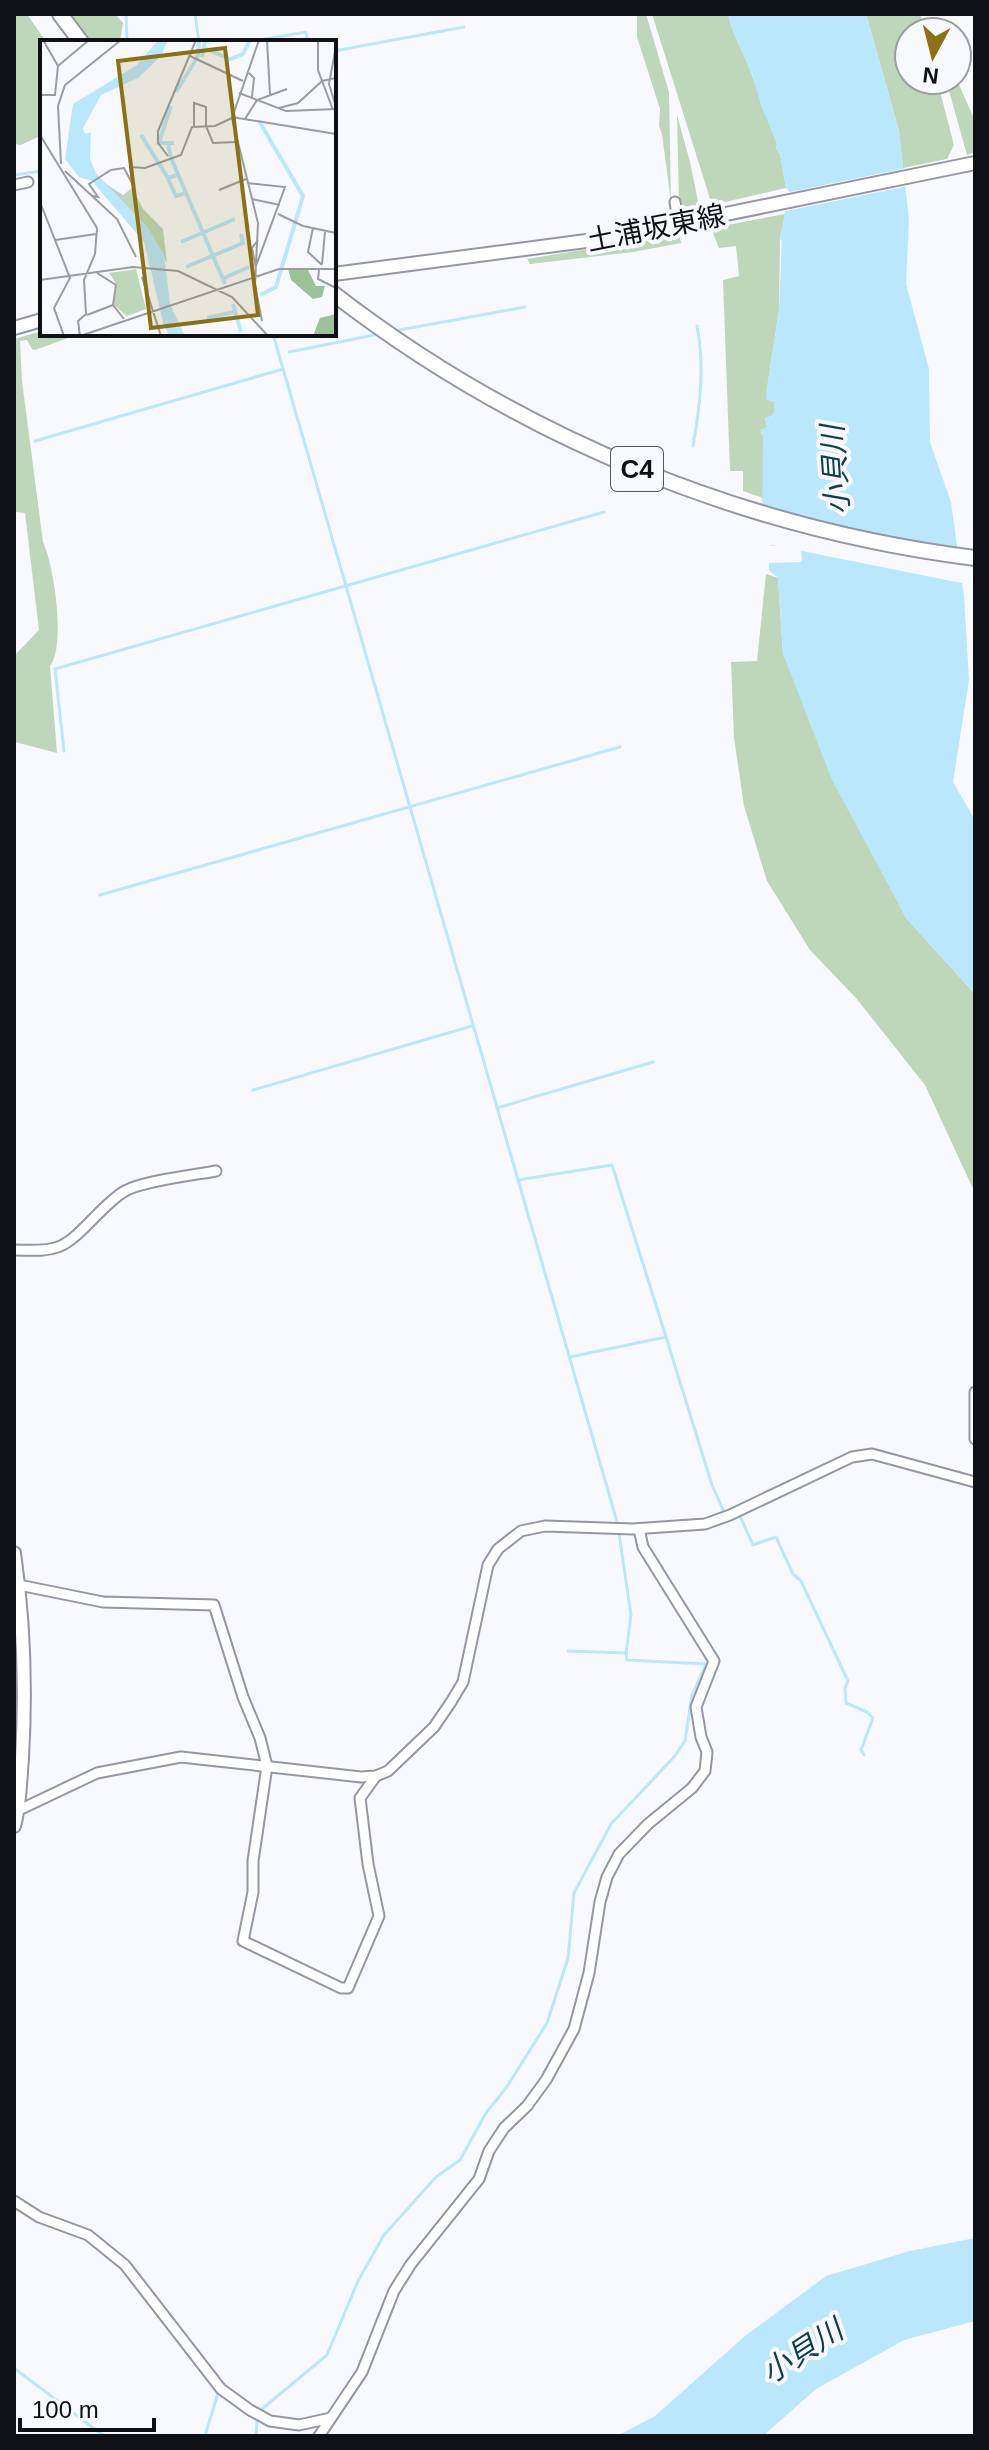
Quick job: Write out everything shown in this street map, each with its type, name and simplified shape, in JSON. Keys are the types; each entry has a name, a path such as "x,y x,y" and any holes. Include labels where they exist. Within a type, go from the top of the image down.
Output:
{"highway":[{"path":"60,14 80,40"},
{"name":"C4","path":"336,296 375,326 490,398 615,460 743,508 802,525 873,542 975,558"}],"main road":[{"name":"土浦坂東線","path":"336,274 570,244 975,163"},
{"path":"14,328 40,321"},
{"path":"14,1553 19,1585 25,1702 15,1818"}],"street":[{"path":"14,185 28,182"},
{"path":"675,202 677,214"},
{"path":"14,1250 60,1247 92,1221 109,1202 135,1187 216,1171"},
{"path":"975,1392 975,1439"},
{"path":"15,1818 97,1773 181,1757 361,1777 388,1771 434,1727 463,1682 488,1565 498,1549 521,1531 545,1526 639,1529 705,1524 730,1515 818,1471 863,1454 975,1482"},
{"path":"319,2436 362,2372 394,2291 411,2264 479,2179 489,2151 504,2128 527,2106 546,2080 574,2029 589,1973 600,1902 607,1877 619,1854 648,1824 692,1788 705,1771 707,1752 696,1707 714,1661 643,1547 639,1529"},
{"path":"19,1585 103,1602 214,1605 267,1766 253,1861 253,1892 243,1941 341,1988 348,1988 379,1916 368,1864 360,1798 376,1776"},
{"path":"14,2201 39,2217 88,2235 125,2265 221,2389 250,2410 270,2421 299,2425 331,2418"}],"green space":[{"path":"14,14 27,14 45,40 40,40 40,136 21,145 14,144"},
{"path":"70,14 115,14 123,23 120,40 90,40"},
{"path":"637,14 646,14 669,92 671,202 659,126 660,109 637,37"},
{"path":"652,14 728,14 777,144 786,188 712,205"},
{"path":"866,14 920,14 893,16 893,96 941,96 954,145 947,159 903,168 899,131"},
{"path":"950,96 964,96 975,121 975,152 967,155"},
{"path":"677,115 700,211 682,214 679,204"},
{"path":"785,214 780,238 779,310 766,395 766,399 774,402 774,412 765,418 767,427 761,433 763,498 743,491 743,471 730,471 723,280 739,276 736,246 719,248 711,228"},
{"path":"679,234 681,243 633,252 530,264 527,259"},
{"path":"40,332 40,336 74,336 35,350 27,340 20,341 22,381 43,542 57,605 57,641 50,666 57,753 15,742 14,739 14,656 39,630 25,513 14,512 14,339"},
{"path":"766,574 778,578 783,654 906,918 975,994 975,1193 925,1085 856,998 810,950 767,881 744,806 734,738 731,662 757,661"}],"water":[{"name":"小貝川","path":"728,14 866,14 899,131 909,220 906,284 929,369 930,442 951,502 964,597 969,680 953,782 975,820 975,994 906,918 832,780 783,654 778,578 769,570 769,563 802,562 801,546 771,546 771,538 762,532 763,435 760,430 767,427 765,418 774,412 774,402 766,399 766,395 779,310 780,239 789,191 777,144"},
{"name":"小貝川","path":"975,2238 975,2321 904,2340 816,2389 763,2436 617,2436 655,2416 745,2336 826,2276 910,2251"}],"pier":[{"path":"907,168 909,186 781,212 785,193"},
{"path":"759,505 853,530 962,550 966,584 767,544 767,537 758,532"}],"waterway":[{"path":"126,14 127,40"},
{"path":"195,14 199,40"},
{"path":"336,51 464,27"},
{"path":"260,40 306,32 308,40"},
{"path":"14,175 40,171"},
{"path":"394,331 525,307"},
{"path":"693,446 701,386 697,326"},
{"path":"289,352 379,334"},
{"path":"274,336 618,1525"},
{"path":"35,441 283,369"},
{"path":"64,751 55,669 604,512"},
{"path":"100,895 620,747"},
{"path":"253,1090 472,1026"},
{"path":"497,1108 653,1062"},
{"path":"518,1180 612,1165 666,1337"},
{"path":"570,1357 666,1337 712,1485 725,1514"},
{"path":"733,1518 740,1516 753,1545 776,1537 793,1574 801,1581 848,1681 846,1703 873,1718 861,1750 864,1755"},
{"path":"568,1651 626,1653 631,1615 619,1533"},
{"path":"256,2436 257,2420 262,2409 327,2355 358,2281 384,2235 436,2177 460,2160 486,2113 506,2088 547,2023 568,1958 574,1893 611,1824 674,1757 685,1741 692,1695 706,1664 627,1660 626,1653"},
{"path":"14,2368 104,2436"},
{"path":"205,2436 218,2393"}]}
